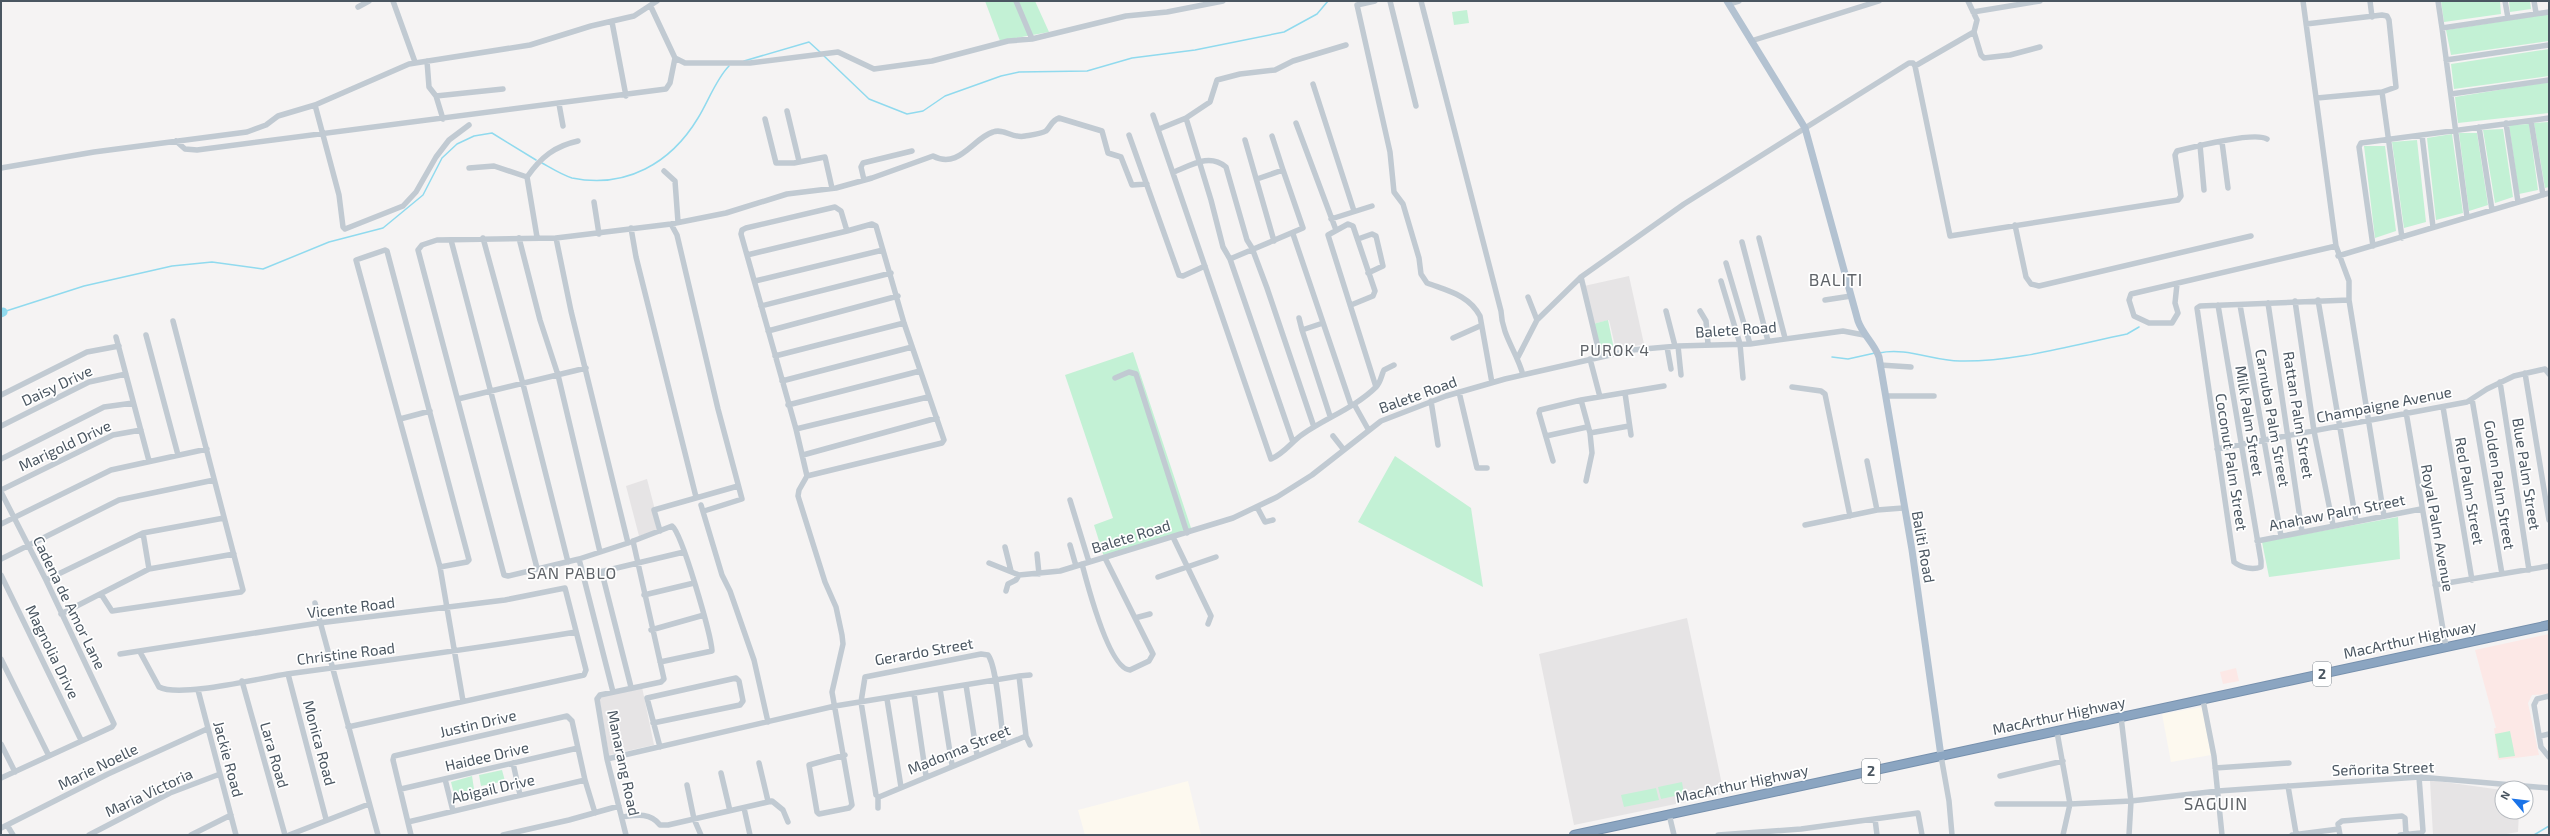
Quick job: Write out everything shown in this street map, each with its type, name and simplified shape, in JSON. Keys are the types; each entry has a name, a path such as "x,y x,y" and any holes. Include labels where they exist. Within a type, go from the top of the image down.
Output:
{"highway":[{"name":"MacArthur Highway","path":"1574,835 2057,732 2549,624"}],"main road":[{"path":"1728,3 1804,128 1851,296 1864,335"},
{"name":"Baliti Road","path":"1864,335 1874,346 1878,357 1886,396 1903,508 1912,550 1940,756"}],"street":[{"path":"358,7 369,1"},
{"path":"393,1 415,62"},
{"path":"1,168 94,152 247,132 266,125 278,116 315,105 415,62 530,45 634,16 651,7 657,1"},
{"path":"1016,1 1032,40"},
{"path":"675,58 685,63 750,63 838,52 874,69 932,61 1008,41 1032,40 1112,19 1192,8 1223,1"},
{"path":"1375,1 1356,5 1390,152 1394,192 1404,209 1419,258 1423,279 1427,283 1465,298 1475,308 1480,316 1480,326 1492,383"},
{"path":"1390,1 1416,106"},
{"path":"1420,1 1501,312 1503,331 1518,357 1523,375"},
{"path":"1728,3 1739,1"},
{"path":"1751,41 1879,1"},
{"path":"1968,1 1976,20 1974,32 1981,55 1984,58 2010,55 2040,47"},
{"path":"1973,12 2040,1"},
{"path":"2303,1 2336,246 2338,256 2349,281 2349,300 2367,420 2384,516"},
{"path":"2370,1 2372,17"},
{"path":"2438,1 2467,217"},
{"path":"2505,1 2508,18"},
{"path":"2534,1 2536,14"},
{"path":"176,141 185,149 197,150 443,119 486,111 559,104 666,90 670,83 675,58 651,7"},
{"path":"2442,28 2549,12"},
{"path":"2306,24 2387,16 2389,20 2397,82 2396,87 2382,92 2317,98"},
{"path":"612,22 626,96"},
{"path":"1915,66 1974,32"},
{"path":"2446,60 2549,45"},
{"path":"1159,129 1186,118 1210,102 1217,80 1240,74 1275,70 1293,61 1346,46"},
{"path":"427,61 429,87 436,96 443,119"},
{"path":"1518,357 1537,320 1581,277 1684,204 1911,62 1915,66 1949,235 2178,200 2181,196 2175,153 2200,145 2256,137 2267,139"},
{"path":"2451,94 2549,80"},
{"path":"1313,84 1354,211"},
{"path":"436,96 503,89"},
{"path":"2382,92 2387,140 2402,238"},
{"path":"559,104 563,126"},
{"path":"315,105 340,195 343,227 350,228 402,206 416,192 436,157 449,140 470,125"},
{"path":"788,111 799,161"},
{"path":"1153,115 1174,172 1271,459 1282,454 1293,442 1314,426 1353,404 1376,387 1382,379 1384,370 1394,365"},
{"path":"660,662 712,651 704,615 694,583 684,552 675,529 672,526 579,559 508,576 504,575 418,250 422,245 432,242 483,238 556,238 599,234 631,228 671,224 726,213 788,194 832,188 864,180 933,156 941,159 957,156 993,131 1000,131 1014,137 1040,133 1059,118 1102,131 1106,150 1111,155 1121,157 1132,185 1147,184"},
{"path":"1186,118 1198,163 1211,200 1223,247 1230,259 1293,442"},
{"path":"2373,246 2359,147 2361,143 2549,118"},
{"path":"765,119 776,163 825,157 832,188"},
{"path":"2531,121 2543,195"},
{"path":"1296,123 1336,230"},
{"path":"2506,124 2518,202"},
{"path":"2480,127 2492,210"},
{"path":"1129,135 1179,275 1183,276 1205,266"},
{"path":"2422,135 2433,227"},
{"path":"1230,259 1252,248 1293,234 1303,228 1272,136"},
{"path":"1245,140 1274,241"},
{"path":"537,237 528,177 541,158 566,144 578,141"},
{"path":"2222,142 2228,188"},
{"path":"2200,145 2204,190"},
{"path":"864,180 861,165 912,151"},
{"path":"1174,172 1210,159 1220,162 1226,168 1247,240 1252,248 1314,426"},
{"path":"469,168 494,166 528,177"},
{"path":"1257,179 1283,170"},
{"path":"664,171 675,181 678,222"},
{"path":"2338,256 2549,193"},
{"path":"594,202 599,234"},
{"path":"1331,219 1372,206"},
{"path":"845,755 808,765 817,812 819,814 849,808 852,805 845,755 832,692 843,644 842,635 836,607 825,582 798,496 802,484 807,476 803,454 774,356 755,281 741,234 742,230 746,228 835,207 841,211 847,231"},
{"path":"671,224 677,235 741,501 704,511"},
{"path":"1351,305 1375,294 1358,239 1351,224 1328,235 1376,387"},
{"path":"747,255 874,225 891,273 904,323 928,397 944,440 942,443 807,476"},
{"path":"2015,225 2026,277 2031,284 2039,286 2251,236"},
{"path":"631,228 638,265 696,497"},
{"path":"1293,234 1353,404 1368,429"},
{"path":"1358,239 1372,234 1376,236 1383,266 1368,272"},
{"path":"483,238 523,384 568,562"},
{"path":"519,238 540,320 558,375 600,552"},
{"path":"556,238 571,311 630,542 637,563 651,630 664,679 661,682 612,692 579,559"},
{"path":"1759,238 1786,338"},
{"path":"451,240 537,568"},
{"path":"1742,242 1768,341"},
{"path":"2177,284 2175,303 2178,309 2172,323 2149,323 2134,316 2129,300 2131,294 2336,246"},
{"path":"440,567 467,562 469,560 387,251 385,250 356,260 440,567 463,700"},
{"path":"755,281 883,250"},
{"path":"1726,263 1750,344"},
{"path":"761,306 891,273"},
{"path":"1581,277 1600,356"},
{"path":"1720,281 1740,344 1743,378"},
{"path":"768,331 898,296"},
{"path":"1825,300 1851,296"},
{"path":"1528,297 1537,320"},
{"path":"2318,300 2356,521"},
{"path":"2218,305 2349,300"},
{"path":"2295,301 2314,431 2333,525"},
{"name":"Rattan Palm Street","path":"2268,303 2289,433 2302,532"},
{"name":"Coconut Palm Street","path":"2218,305 2200,306 2196,311 2234,562 2239,566 2261,567 2257,541"},
{"name":"Milk Palm Street","path":"2218,305 2257,541"},
{"name":"Carnuba Palm Street","path":"2240,305 2281,536"},
{"path":"1666,311 1677,346 1681,375"},
{"path":"1700,311 1706,321 1708,344"},
{"path":"1299,318 1330,416"},
{"path":"101,594 112,611 242,592 243,590 173,321"},
{"path":"1302,330 1324,322"},
{"path":"774,356 904,323"},
{"path":"1453,338 1480,326"},
{"name":"Balete Road","path":"990,563 1019,575 1039,574 1105,558 1233,518 1257,507 1312,475 1368,429 1387,418 1431,401 1492,383 1600,356 1667,347 1708,344 1750,344 1843,331 1864,335"},
{"path":"146,335 178,455"},
{"path":"116,337 149,461"},
{"path":"1,395 87,352 119,346"},
{"path":"782,381 912,347"},
{"path":"1667,347 1671,369"},
{"path":"1590,359 1600,397"},
{"path":"1880,365 1911,367"},
{"path":"458,399 586,368"},
{"name":"Champaigne Avenue","path":"2217,449 2289,433 2314,431 2443,406 2472,399 2500,382 2526,373 2545,369 2549,372"},
{"path":"788,405 920,371"},
{"path":"1114,378 1129,372 1136,374 1187,533"},
{"path":"2526,373 2549,520"},
{"name":"Daisy Drive","path":"1,426 90,382 126,374"},
{"name":"Blue Palm Street","path":"2500,382 2529,570"},
{"path":"1553,462 1540,411 1581,400 1664,386"},
{"path":"1792,387 1821,391 1825,394 1850,516"},
{"path":"1459,392 1477,468 1487,468"},
{"path":"1625,393 1631,435"},
{"path":"1886,396 1934,396"},
{"path":"796,429 928,397"},
{"name":"Golden Palm Street","path":"2472,399 2502,574"},
{"path":"1581,400 1592,453 1586,481"},
{"path":"1431,401 1438,445"},
{"path":"1,459 104,407 133,403"},
{"name":"Red Palm Street","path":"2443,406 2472,580"},
{"path":"400,419 430,411"},
{"name":"Royal Palm Avenue","path":"2406,412 2421,509 2446,647"},
{"path":"803,454 936,418"},
{"path":"1546,436 1629,426"},
{"name":"Marigold Drive","path":"1,491 113,435 141,430"},
{"path":"1333,436 1344,450"},
{"path":"1,524 111,470 207,449"},
{"path":"1867,461 1877,510"},
{"path":"1,559 119,500 214,480"},
{"path":"660,531 654,510 738,486"},
{"name":"Cadena de Amor Lane","path":"1,491 13,518 46,580 114,724 112,727 81,740"},
{"path":"1070,500 1089,562"},
{"path":"701,505 722,575 730,591 754,660 768,722"},
{"path":"1257,507 1265,522 1273,520"},
{"path":"1805,525 1877,510 1903,508"},
{"name":"Anahaw Palm Street","path":"2257,541 2421,509"},
{"path":"46,580 143,532 224,518"},
{"path":"143,532 149,569"},
{"path":"1174,537 1211,616 1208,624"},
{"path":"1070,544 1076,566"},
{"path":"1005,547 1010,572"},
{"path":"583,576 602,573 684,552"},
{"path":"61,614 149,569 234,554"},
{"path":"1036,554 1039,574"},
{"path":"1158,577 1216,557"},
{"path":"1082,564 1094,608 1109,647 1121,665 1127,670 1143,665 1154,654 1134,618 1105,558"},
{"path":"2435,585 2549,566"},
{"path":"602,573 631,688"},
{"name":"Magnolia Drive","path":"1,575 81,740"},
{"path":"1006,590 1008,584 1016,580 1019,575"},
{"path":"644,595 694,583"},
{"name":"Vicente Road","path":"120,654 320,623 505,600 565,588 576,632"},
{"path":"314,603 378,835"},
{"path":"1134,618 1150,614"},
{"path":"651,630 704,615"},
{"path":"348,728 463,700 584,675 586,670 576,632"},
{"name":"Christine Road","path":"140,652 159,687 170,691 198,690 288,674 454,653 576,632"},
{"name":"Gerardo Street","path":"861,702 863,682 866,675 981,654 988,655 990,658 995,680"},
{"path":"1,659 49,756"},
{"name":"Monica Road","path":"288,674 326,819"},
{"path":"607,759 660,748 835,706 887,699 1030,675"},
{"name":"Madonna Street","path":"879,797 926,776 1026,736 1019,676"},
{"path":"653,723 740,705 743,701 739,681 736,678 647,699 653,723 660,748"},
{"path":"995,680 1004,744"},
{"name":"Lara Road","path":"242,681 285,835"},
{"path":"966,685 977,755"},
{"path":"940,689 952,766"},
{"name":"Jackie Road","path":"198,690 236,835"},
{"name":"Manarang Road","path":"612,692 598,697 607,759 626,835"},
{"path":"914,694 926,776"},
{"path":"2549,696 2534,702 2541,747 2549,757"},
{"path":"887,699 900,787"},
{"path":"2203,700 2215,768 2222,835"},
{"path":"861,702 876,795 879,797 878,808"},
{"name":"Justin Drive","path":"401,789 393,760 394,756 402,754 567,716 570,717 578,748"},
{"path":"2122,717 2131,801 2129,835"},
{"name":"Marie Noelle","path":"1,828 108,774 207,729"},
{"path":"2057,732 2070,804 2063,835"},
{"path":"2540,736 2549,734"},
{"path":"1026,736 1030,745"},
{"path":"1,778 81,740"},
{"path":"1,744 15,772"},
{"path":"578,748 585,780 595,813"},
{"name":"Haidee Drive","path":"401,789 578,748"},
{"path":"1940,756 1949,801 1952,835"},
{"path":"2000,776 2063,761"},
{"path":"513,763 520,795"},
{"path":"759,763 768,801"},
{"path":"2215,768 2289,763"},
{"path":"721,773 730,811"},
{"name":"Maria Victoria","path":"89,835 170,793 220,774"},
{"path":"2400,835 2423,831 2419,777"},
{"name":"Señorita Street","path":"1998,804 2070,804 2131,801 2218,791 2419,777 2549,788"},
{"path":"445,779 453,811"},
{"name":"Abigail Drive","path":"408,822 585,780"},
{"path":"687,785 694,819 701,835"},
{"path":"2288,786 2294,834 2339,832 2338,824 2342,821 2402,816 2405,818 2406,834"},
{"path":"401,789 411,835"},
{"path":"622,817 639,815 652,817 662,826 744,808 768,801 779,806 786,814 788,822"},
{"path":"289,835 326,819 370,804"},
{"path":"503,835 619,806"},
{"path":"744,808 750,835"},
{"path":"1718,835 1801,829 1915,813 1919,814 1922,835"},
{"path":"1669,814 1674,835"},
{"path":"191,835 231,815"},
{"path":"1875,819 1877,835"},
{"path":"8,825 12,835"}],"shaded area":[{"path":"1629,276 1644,344 1616,350 1609,320 1593,324 1584,286"},
{"path":"647,479 660,529 639,536 626,486"},
{"path":"1687,618 1724,794 1574,825 1539,654"},
{"path":"2549,634 2549,694 2532,695 2528,703 2539,755 2498,760 2494,728 2496,728 2475,650"},
{"path":"2236,668 2239,681 2223,684 2220,672"},
{"path":"642,687 654,745 609,755 599,697"},
{"path":"2202,707 2211,755 2171,762 2162,714"},
{"path":"2430,780 2494,789 2494,820 2519,820 2518,832 2501,835 2433,835"},
{"path":"1188,781 1201,835 1085,835 1078,810"}],"green space":[{"path":"985,1 1035,1 1049,32 1000,41"},
{"path":"2441,1 2500,1 2501,14 2444,22"},
{"path":"2509,1 2530,1 2531,9 2510,12"},
{"path":"1467,10 1469,23 1454,25 1452,12"},
{"path":"2549,14 2549,41 2451,55 2446,30"},
{"path":"2549,49 2549,76 2454,89 2451,64"},
{"path":"2549,82 2549,113 2458,123 2455,97"},
{"path":"2549,122 2549,187 2545,188 2534,123"},
{"path":"2529,124 2538,190 2519,194 2509,125"},
{"path":"2503,129 2513,197 2495,203 2483,130"},
{"path":"2459,133 2477,133 2488,205 2469,211"},
{"path":"2452,134 2463,213 2436,220 2427,138"},
{"path":"2417,140 2426,222 2404,228 2392,142"},
{"path":"2364,146 2385,146 2396,231 2375,238"},
{"path":"1608,320 1614,349 1600,353 1593,324"},
{"path":"1133,352 1192,531 1105,560 1094,525 1113,518 1065,375"},
{"path":"1395,456 1471,508 1483,587 1358,522"},
{"path":"2398,517 2400,559 2269,577 2262,542"},
{"path":"2510,731 2515,756 2499,758 2495,734"},
{"path":"502,770 505,781 481,786 479,775"},
{"path":"472,776 474,789 454,794 451,782"},
{"path":"1682,782 1684,794 1661,799 1658,787"},
{"path":"1656,788 1659,800 1624,807 1621,795"}],"waterway":[{"path":"824,56 869,99 907,114 923,111 945,96 1001,76 1019,72 1087,71 1132,58 1195,50 1284,32 1317,14 1328,1"},
{"path":"744,61 809,42 820,52"},
{"path":"542,163 568,177 592,180 611,180 628,176 645,169 661,160 675,148 687,134 698,118 720,77 729,66"},
{"path":"3,312 84,286 172,266 212,262 263,269 329,242 383,228 423,195 442,158 457,144 474,136 492,133 536,160"},
{"path":"1879,353 1900,352 1960,361 2002,359 2044,352 2127,334 2139,327"},
{"path":"1832,357 1848,359 1875,353"},
{"path":"2534,835 2549,826"}],"district":[{"name":"BALITI","path":"1836,280"},
{"name":"PUROK 4","path":"1615,350"},
{"name":"SAN PABLO","path":"572,573"},
{"name":"SAGUIN","path":"2216,804"}]}
